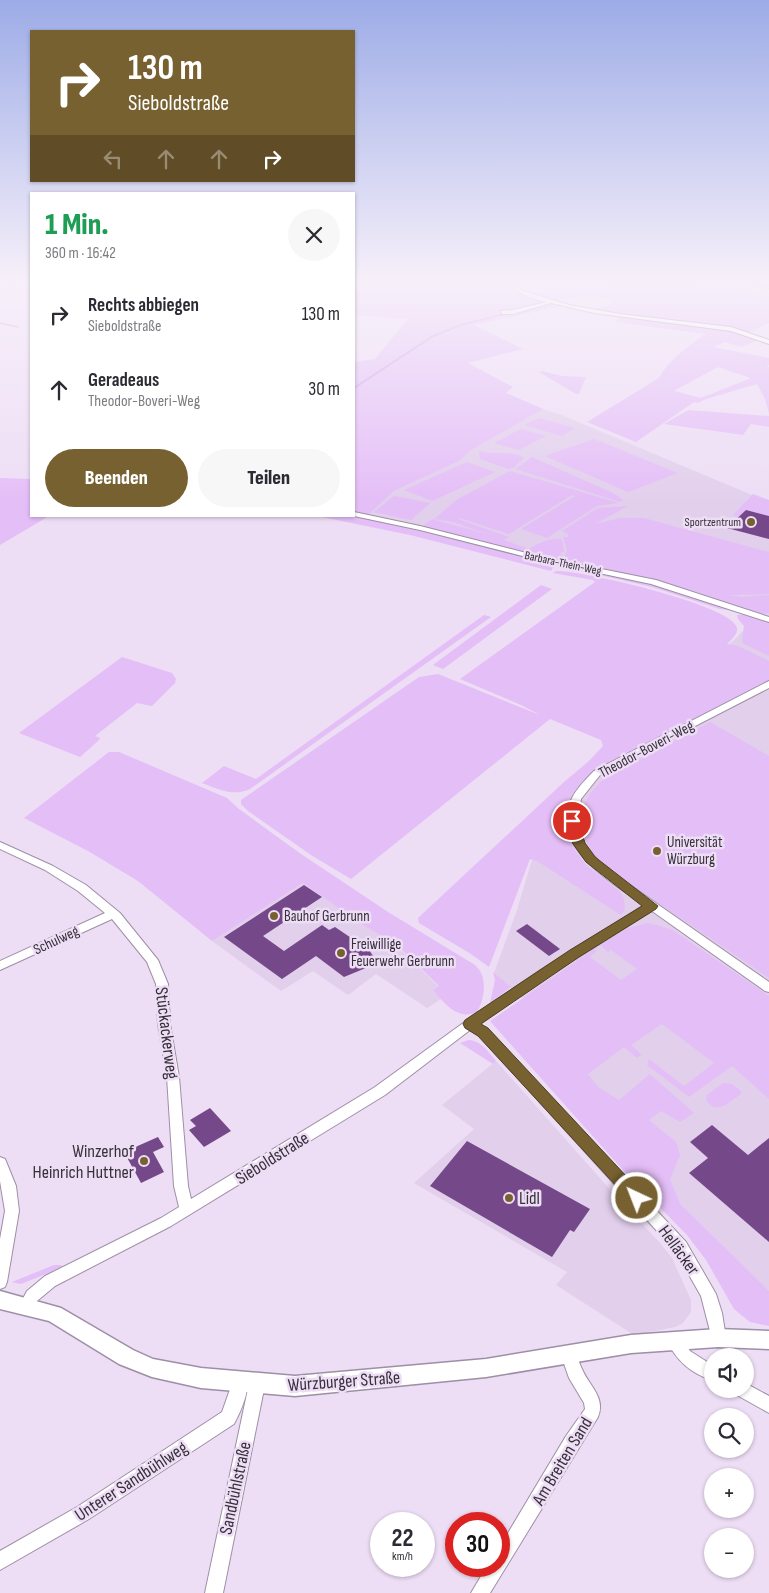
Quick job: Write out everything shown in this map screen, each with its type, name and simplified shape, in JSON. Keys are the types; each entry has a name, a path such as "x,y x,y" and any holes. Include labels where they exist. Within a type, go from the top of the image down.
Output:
{"street":[{"name":"Barbara-Thein-Weg","path":"355,514 420,528 542,559 653,582 719,602 769,620"},
{"name":"Theodor-Boveri-Weg","path":"769,684 597,773 576,799 572,821 579,844 591,860 651,906 769,988"},
{"name":"Stückackerweg","path":"0,845 49,868 82,888 113,914 152,960 162,984 164,1024 173,1077 181,1186 187,1209"},
{"name":"Sieboldstraße","path":"27,1306 32,1296 50,1281 166,1222 380,1091 511,996 590,943 651,906"},
{"name":"Schulweg","path":"0,966 113,914"},
{"name":"Helläcker","path":"470,1024 483,1032 522,1073 682,1247 708,1294 714,1313 718,1338"},
{"path":"0,1162 9,1186 12,1211 0,1282"},
{"name":"Würzburger Straße","path":"0,1300 54,1314 126,1357 148,1366 201,1378 248,1384 295,1386 384,1379 486,1368 631,1344 674,1340 718,1338 769,1340"},
{"path":"674,1340 678,1350 685,1357 704,1368"},
{"name":"Am Breiten Sand","path":"510,1545 572,1442 590,1417 593,1409 592,1401 575,1373 569,1355"},
{"name":"Unterer Sandbühlweg","path":"0,1561 83,1513 228,1418 248,1384"},
{"name":"Sandbühlstraße","path":"214,1593 248,1384"},
{"path":"754,1396 769,1405"},
{"name":"Am Breiten Sand","path":"480,1593 490,1577"}],"shaded area":[{"path":"380,353 506,353 468,363 513,387 506,393 543,409 471,450 459,461 394,491 368,515 355,512 355,362 375,359"},
{"path":"680,353 745,353 769,358 769,365 766,366 769,367 769,413 765,399 757,384 698,403 694,402 636,442 587,422 659,378 673,359","holes":["718,367 751,378 701,398 674,391"]},
{"path":"539,372 562,376 586,377 579,394 576,394"},
{"name":"Universität Würzburg","path":"543,409 769,502 769,1295 732,1274 525,1000 494,973 517,910 532,860 558,842 562,795 693,670 733,641 759,615 697,592 651,580 550,559 422,526 368,515 394,491 459,461 470,450"},
{"path":"688,410 769,416 769,427 751,424 743,435 664,424"},
{"path":"539,418 575,428 562,436 524,425"},
{"path":"521,429 546,436 519,450 494,443"},
{"path":"594,439 678,473 628,492 545,456"},
{"path":"479,451 508,453 524,458 513,468 508,469 480,459"},
{"path":"532,457 613,493 623,500 620,502 516,469"},
{"path":"467,462 495,472 432,501 404,490"},
{"path":"510,471 619,503 597,506 547,538 521,529 575,496 572,495 509,534 460,518 458,519 509,537 504,540 529,549 544,541 561,539 564,552 559,553 563,559 567,550 563,537 568,537 568,534 562,531 598,508 628,506 595,524 620,518 644,518 769,552 769,594 729,595 742,597 769,595 769,613 759,615 697,592 651,580 550,559 423,526 432,519 490,535 453,522 434,519 458,499"},
{"path":"0,478 30,479 30,517 47,517 0,545"},
{"path":"753,494 769,500 769,516 746,510 738,517 733,515"},
{"path":"394,496 430,503 411,520 374,512"},
{"path":"355,515 555,564 551,571 410,535 322,517 355,517"},
{"path":"565,567 659,585 730,610 720,609 652,587"},
{"path":"556,571 594,576 654,590 710,609 729,619 737,628 735,635 727,644 738,646 769,661 769,681 600,767 575,790 569,800 566,816 569,838 576,852 586,865 619,891 624,898 625,909 621,915 537,861 530,859 489,967 419,923 418,918 589,761 603,746 601,740 550,719 351,879 311,855 248,811 241,804 241,800 419,677 438,674 540,715 460,679 595,582 593,580 553,573"},
{"path":"541,585 552,589 443,669 433,665"},
{"path":"745,614 769,623 769,656 744,644 742,641 744,626 737,615"},
{"path":"484,615 491,617 250,789 232,792 220,790 202,783 224,766 256,779"},
{"path":"122,657 172,673 176,679 175,683 152,706 137,703 95,736 100,738 99,740 80,757 19,733"},
{"path":"710,722 769,756 769,978 612,872 591,850 582,826 582,814 586,802 593,790 605,778"},
{"path":"109,752 119,752 227,798 239,809 301,854 388,912 475,965 482,975 484,987 482,1000 477,1012 464,1014 452,1009 433,990 439,986 400,948 393,952 387,948 394,943 360,923 303,883 212,941 138,881 88,851 24,818"},
{"path":"303,883 394,943 388,948 393,952 399,948 439,987 433,990 441,999 427,1008 376,974 348,995 313,971 281,991 212,941"},
{"path":"648,923 674,931 769,996 769,1099 732,1066 689,1097 647,1065 649,1059 684,1086 714,1063 662,1024 631,1045 642,1055 637,1058 624,1047 588,1074 598,1087 619,1100 650,1074 694,1113 680,1122 661,1111 649,1120 676,1142 680,1155 670,1179 680,1204 769,1291 769,1326 750,1322 734,1309 706,1260 687,1235 623,1170 490,1021 594,949 597,951 590,957 621,980 637,969 611,950 608,952 600,945 628,928"},
{"path":"493,972 511,987 490,1003 495,980"},
{"path":"469,1040 478,1042 496,1061 493,1064 460,1043"},
{"path":"496,1061 672,1258 691,1300 691,1312 682,1324 634,1335 556,1285 567,1272 414,1183 474,1129 442,1105"},
{"path":"723,1083 732,1084 741,1091 741,1094 728,1104 714,1107 706,1100 707,1095"},
{"path":"54,1265 61,1265 63,1267 21,1284 12,1282"}],"building":[{"name":"Sportzentrum","path":"746,510 769,516 769,539 727,528"},
{"path":"304,885 322,897 263,936 284,951 322,925 329,930 335,927 369,950 378,963 344,977 316,956 282,979 224,937"},
{"path":"527,924 560,949 549,956 516,931"},
{"path":"210,1108 231,1131 204,1147 189,1130 196,1126 190,1120"},
{"path":"712,1125 748,1155 769,1138 769,1242 689,1173 708,1158 690,1142"},
{"name":"Winzerhof Heinrich Huttner","path":"158,1137 164,1147 153,1152 164,1172 141,1183 124,1152"},
{"name":"Lidl","path":"467,1141 590,1209 574,1232 570,1230 552,1257 430,1186"}],"waterway":[{"path":"355,387 407,353"}],"place":[{"name":"Sportzentrum","path":"751,522"},
{"name":"Universität Würzburg","path":"657,851"},
{"name":"Bauhof Gerbrunn","path":"274,916"},
{"name":"Freiwillige Feuerwehr Gerbrunn","path":"341,953"},
{"name":"Winzerhof Heinrich Huttner","path":"144,1161"},
{"name":"Lidl","path":"509,1198"}],"route":[{"path":"572,821 579,844 591,860 651,906 590,943 470,1024 483,1032 637,1198"}]}
